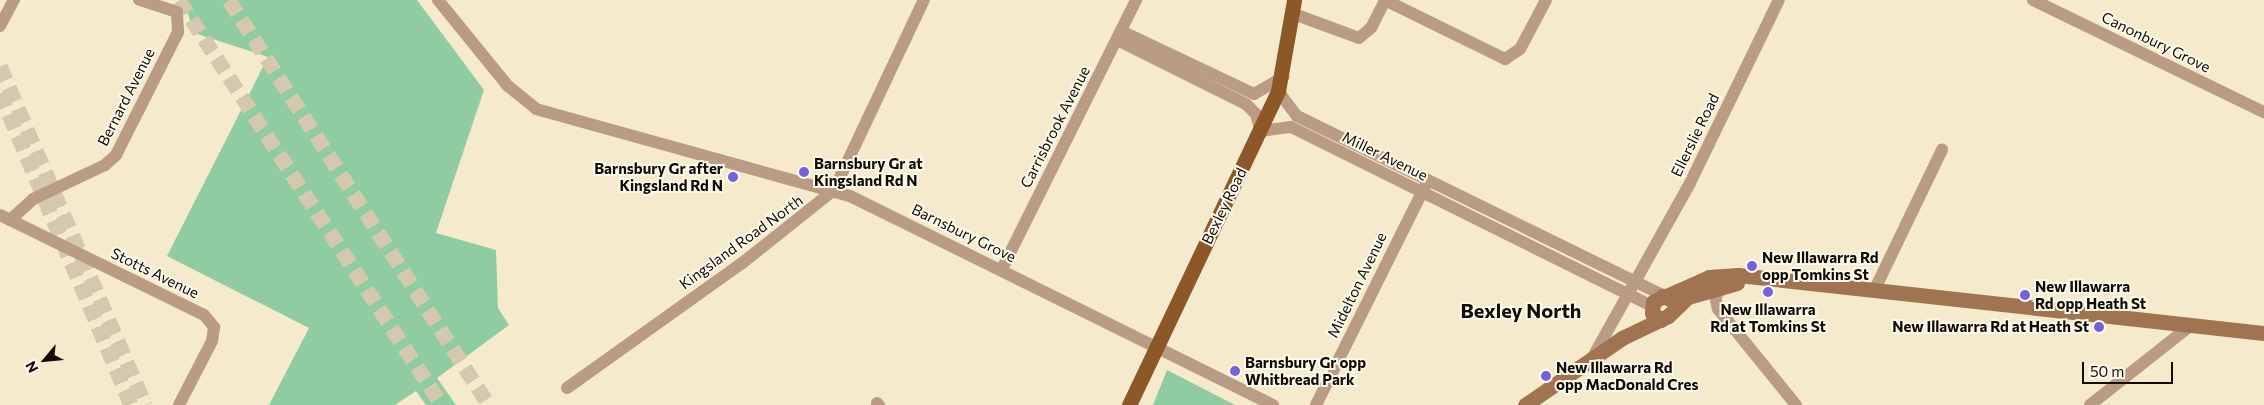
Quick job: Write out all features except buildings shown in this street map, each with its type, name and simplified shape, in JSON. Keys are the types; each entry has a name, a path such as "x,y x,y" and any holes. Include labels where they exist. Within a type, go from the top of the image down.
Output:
{"main road":[{"name":"Bexley Road","path":"1128,405 1261,131 1280,84 1294,7"},
{"path":"1612,346 1651,306 1665,296 1697,282 1728,274 2264,333"},
{"path":"1525,405 1612,346 1667,315 1689,297 1728,283 1872,291"},
{"path":"1665,296 1673,301 1667,315"},
{"path":"1651,306 1667,315"}],"street":[{"path":"0,26 14,0"},
{"name":"Bernard Avenue","path":"5,218 33,199 112,161 178,32 179,21 176,12 139,0"},
{"name":"Barnsbury Grove","path":"438,0 508,86 536,109 834,190 1002,269 1273,405"},
{"name":"Kingsland Road North","path":"567,388 748,258 834,190 924,0"},
{"name":"Carrisbrook Avenue","path":"1002,269 1136,0"},
{"path":"1294,7 1355,38 1368,32 1385,0 1505,59 1520,49 1546,0"},
{"name":"Ellerslie Road","path":"1638,283 1779,0"},
{"name":"Canonbury Grove","path":"2033,0 2264,112"},
{"path":"1119,35 1254,94 1280,84"},
{"path":"1119,35 1246,104 1256,114 1261,131"},
{"name":"Miller Avenue","path":"1280,84 1297,116 1665,296"},
{"name":"Miller Avenue","path":"1261,131 1291,127 1626,291 1651,306"},
{"path":"1872,291 1942,150"},
{"name":"Midelton Avenue","path":"1316,405 1428,180"},
{"name":"Stotts Avenue","path":"5,218 204,315 214,327 212,341 179,405"},
{"path":"1590,360 1603,344 1626,291 1638,283"},
{"path":"1728,283 1715,296 1721,314 1796,405"},
{"path":"2090,405 2190,326"}],"green space":[{"path":"184,0 417,0 484,90 436,233 496,250 498,308 509,325 437,378 456,405 426,405 416,391 395,405 269,405 309,328 167,256 268,57 194,33"},
{"path":"1167,370 1235,405 1153,405"}],"tunnel":[{"path":"179,0 442,405"},
{"path":"229,0 489,405"},
{"path":"0,66 145,405"},
{"path":"0,93 131,405"}],"place":[{"name":"Barnsbury Gr at Kingsland Rd N","path":"804,172"},
{"name":"Barnsbury Gr after Kingsland Rd N","path":"733,177"},
{"name":"New Illawarra Rd opp Tomkins St","path":"1752,266"},
{"name":"New Illawarra Rd at Tomkins St","path":"1768,292"},
{"name":"New Illawarra Rd opp Heath St","path":"2025,295"},
{"name":"New Illawarra Rd at Heath St","path":"2099,327"},
{"name":"Barnsbury Gr opp Whitbread Park","path":"1235,371"},
{"name":"New Illawarra Rd opp MacDonald Cres","path":"1546,376"}],"district":[{"name":"Bexley North","path":"1521,310"}]}
